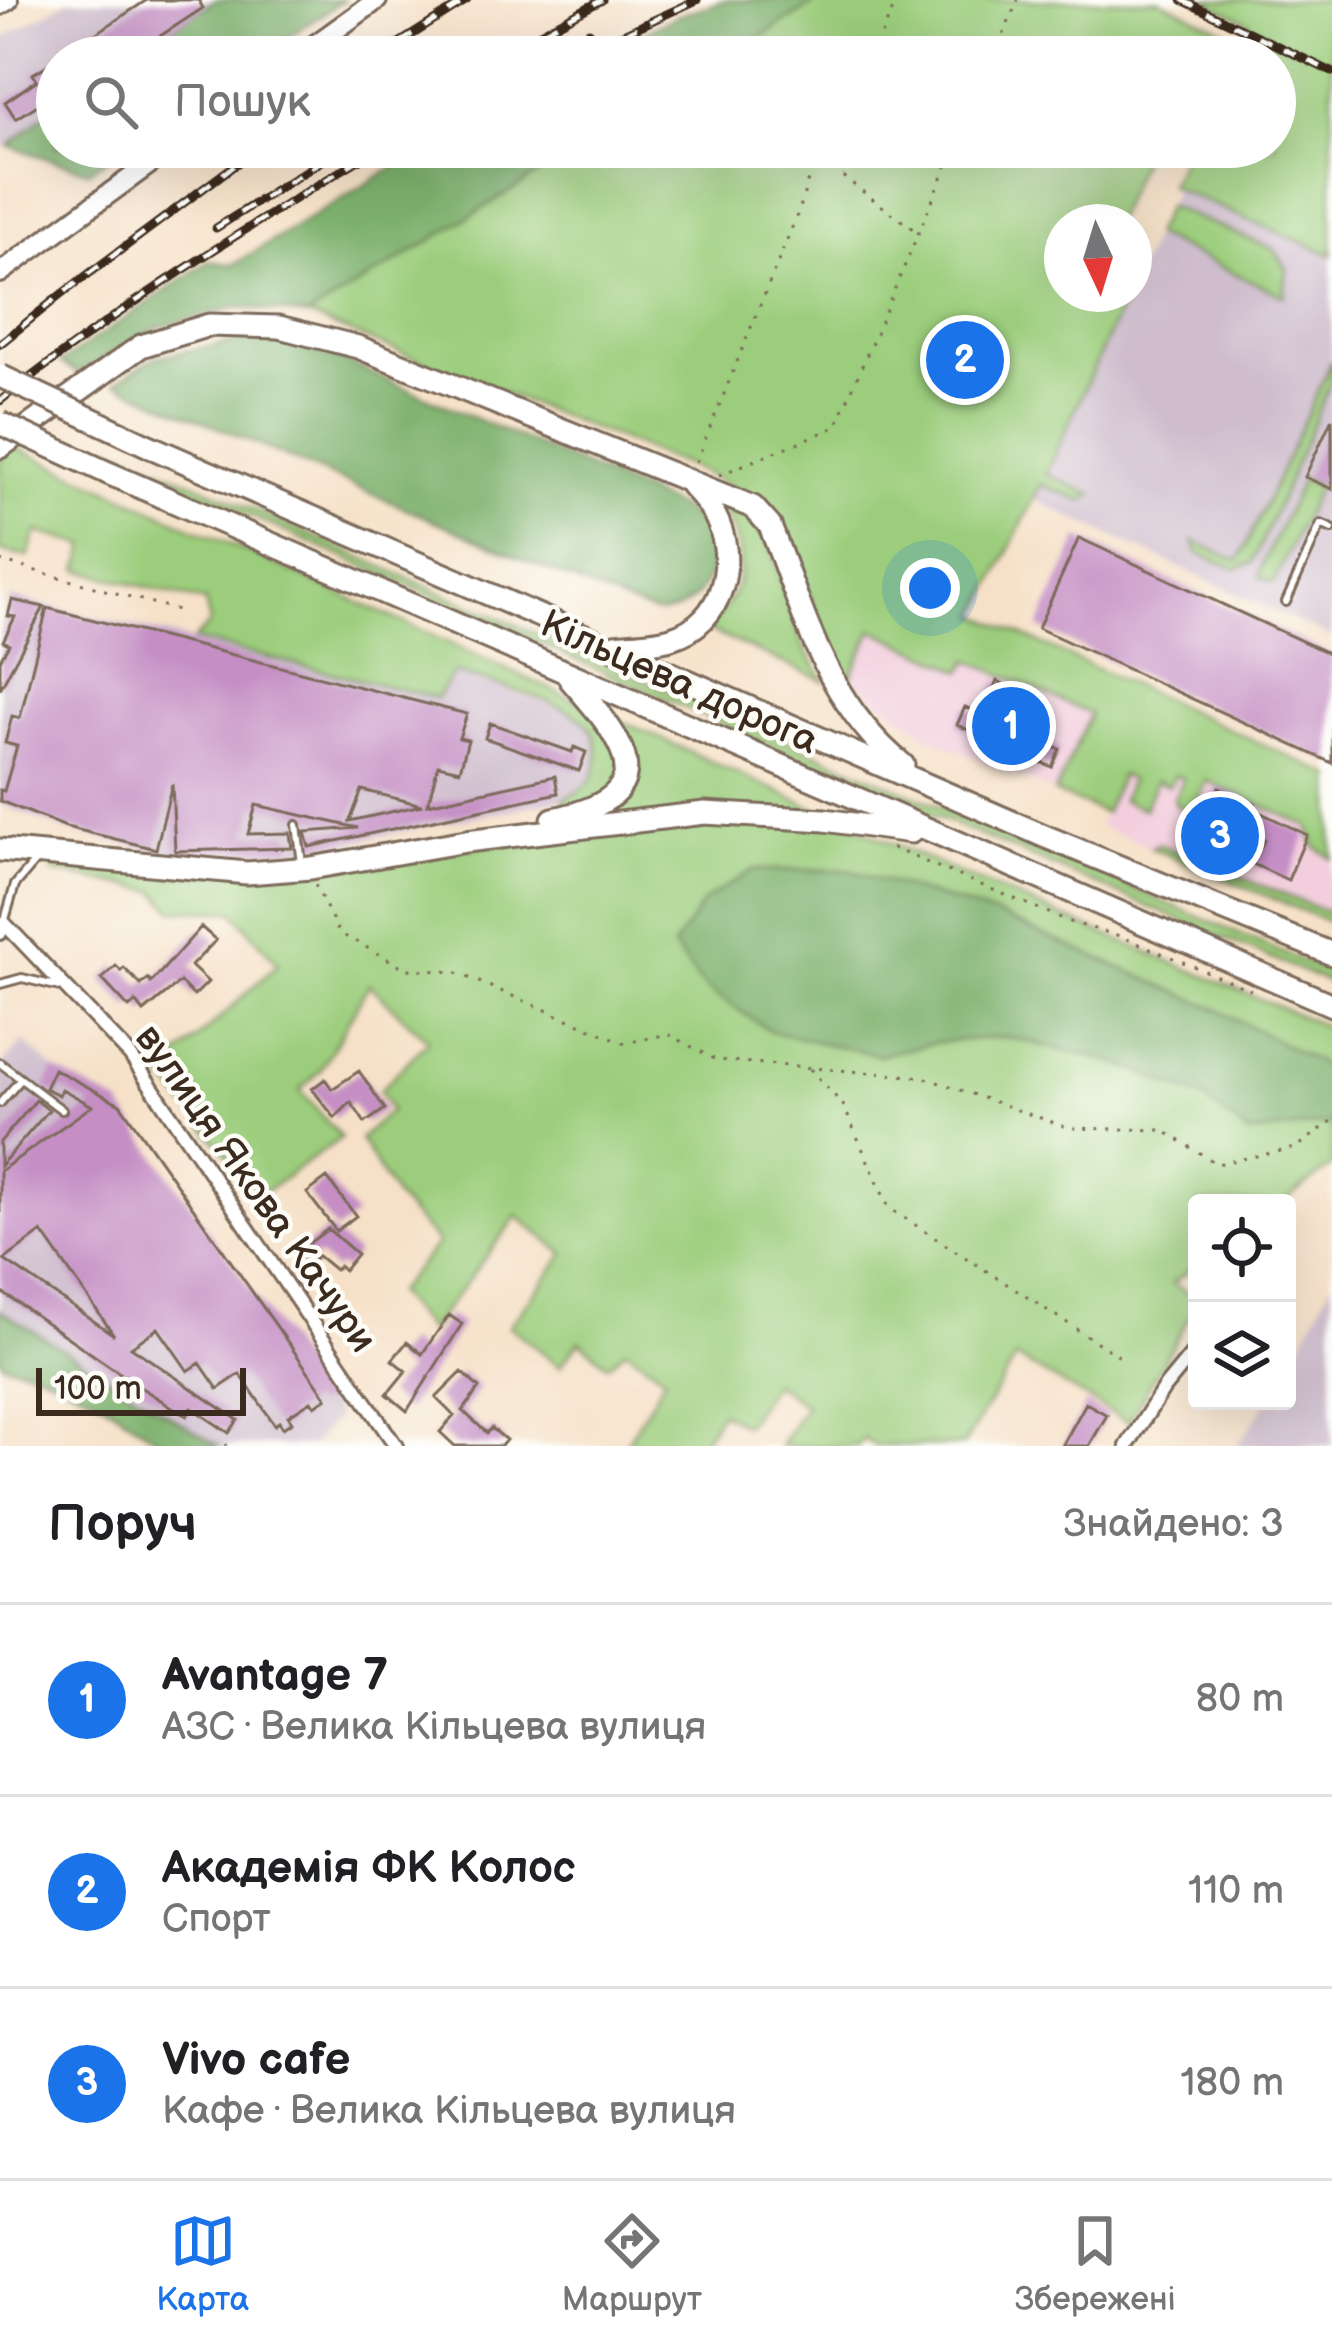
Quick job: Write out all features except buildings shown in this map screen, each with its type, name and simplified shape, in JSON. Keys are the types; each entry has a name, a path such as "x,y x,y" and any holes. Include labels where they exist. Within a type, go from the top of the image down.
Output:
{"highway":[{"path":"0,447 141,346 209,325 279,327 358,347 753,507 770,526 844,705 877,745 926,784"},
{"path":"0,376 152,447 926,784 1332,954"},
{"name":"Кільцева дорога","path":"0,423 1332,1004"},
{"path":"610,646 672,638 696,626 715,604 727,576 724,539 714,513 692,482"},
{"path":"466,841 594,808 619,785 626,768 625,750 562,671"},
{"path":"0,850 247,873 307,868 466,841 728,813 939,836"}],"main road":[{"path":"0,4 8,0"},
{"path":"327,36 377,0"},
{"path":"0,273 143,168"}],"street":[{"name":"вулиця Якова Качури","path":"2,928 130,1055 395,1446"},
{"path":"1127,1446 1188,1359"}],"lane":[{"path":"1286,602 1321,524 1332,530"},
{"path":"298,825 307,868"},
{"path":"2,928 15,885 44,852"},
{"path":"0,984 22,978 68,990"},
{"path":"0,1063 62,1110"},
{"path":"0,1103 22,1079"}],"path":[{"path":"881,36 897,0"},
{"path":"1003,36 1018,0"},
{"path":"692,482 800,208 810,168"},
{"path":"832,168 918,233"},
{"path":"692,482 836,427 946,168"},
{"path":"0,561 182,611"},
{"path":"885,846 1264,996"},
{"path":"307,868 339,933 407,969 455,972 625,1043 668,1034 716,1060 923,1077 1070,1128 1163,1130 1217,1164 1296,1148 1332,1121"},
{"path":"808,1068 843,1106 890,1208 1120,1357"}],"shaded area":[{"path":"68,0 215,0 160,36 36,36 36,122 9,146 0,144 0,40"},
{"path":"1251,24 1278,36 1245,36"},
{"path":"1296,44 1332,60 1332,638 1034,500 1119,312 1152,312 1152,239 1184,168 1296,168"},
{"path":"10,597 437,698 453,672 584,719 593,731 597,767 579,793 564,799 307,851 173,855 67,831 0,804 0,632"},
{"path":"873,630 962,671 968,660 1090,714 1055,793 932,739 866,691 851,676"},
{"path":"1147,754 1332,837 1332,923 1098,826 1128,757"},
{"path":"23,1041 54,1069 120,1104 330,1402 337,1418 310,1446 219,1446 0,1310 0,1068"},
{"path":"1332,1281 1332,1446 1237,1446 1262,1410 1296,1410 1296,1355"}],"green space":[{"path":"215,0 344,0 290,36 160,36"},
{"path":"725,0 820,0 762,36 637,36"},
{"path":"820,0 1160,0 1237,36 762,36"},
{"path":"1202,0 1332,0 1332,255 1169,186 1177,168 1296,168 1296,36 1244,36 1250,23"},
{"path":"36,122 36,155 9,146"},
{"path":"392,168 548,168 308,316 237,307 155,328 78,373 60,363 209,261 233,265"},
{"path":"548,168 1138,168 1122,204 1044,204 1044,312 1119,312 1046,474 1093,495 1082,501 1041,484 978,615 1332,776 1332,859 1315,846 1308,826 1207,781 1192,812 1176,805 1183,778 1175,775 1169,786 1156,781 1144,809 1122,800 1130,780 1121,775 1104,813 1055,793 1090,714 969,660 963,671 873,630 851,676 841,676 787,535 761,502 698,470 308,316"},
{"path":"1167,206 1274,249 1287,269 1284,296 1153,235"},
{"path":"248,339 335,357 682,509 701,525 709,541 712,555 705,582 687,604 675,610 661,613 625,603 115,383 155,357"},
{"path":"1332,361 1332,379 1253,562 1237,569 1198,553 1194,541 1239,561"},
{"path":"12,446 965,876 1332,1029 1332,1070 1215,1008 999,916 849,870 753,870 879,1055 943,1041 1007,1037 1117,1063 1202,1097 1249,1134 1332,1123 1332,1166 1294,1194 1188,1194 1188,1271 1172,1283 1188,1293 1188,1319 1128,1422 1016,1358 963,1446 875,1446 864,1438 858,1446 780,1446 805,1405 773,1383 745,1426 720,1412 700,1446 625,1446 665,1377 626,1349 608,1365 580,1341 560,1366 509,1326 565,1254 517,1216 429,1331 395,1293 438,1243 396,1198 360,1139 391,1110 380,1090 428,1041 369,984 320,1071 300,1090 341,1138 260,1195 160,1074 278,964 233,911 173,910 156,891 52,872 61,862 172,875 559,838 564,799 587,784 597,766 592,731 562,708 454,672 437,698 194,640 210,623 205,602 79,570 86,545 37,532 28,557 0,551 0,455"},
{"path":"110,446 1332,974 1332,984 845,778 105,452"},
{"path":"1302,479 1318,486 1274,583 1260,577 1261,568"},
{"path":"719,506 751,519 769,544 802,644 825,681 705,629 729,600 740,571 736,540"},
{"path":"1158,844 1332,914 1332,923 1151,848"},
{"path":"753,870 849,870 999,916 1215,1008 1332,1070 1332,1123 1249,1134 1202,1097 1117,1063 1007,1037 938,1042 879,1055 772,1032 704,987 673,947 705,900"},
{"path":"0,1310 219,1446 167,1446 102,1401 37,1371 4,1364"}],"railway":[{"path":"410,36 467,0"},
{"path":"534,36 602,0"},
{"path":"619,36 697,0"},
{"path":"1182,0 1257,36"},
{"path":"581,36 589,32"},
{"path":"1296,55 1332,72"},
{"path":"0,344 231,168"},
{"path":"216,228 311,168"},
{"path":"0,401 186,268 346,168"}],"place":[{"name":"Академія ФК Колос","path":"965,360"},
{"name":"Avantage 7","path":"1011,726"},
{"name":"Vivo cafe","path":"1220,836"}]}
